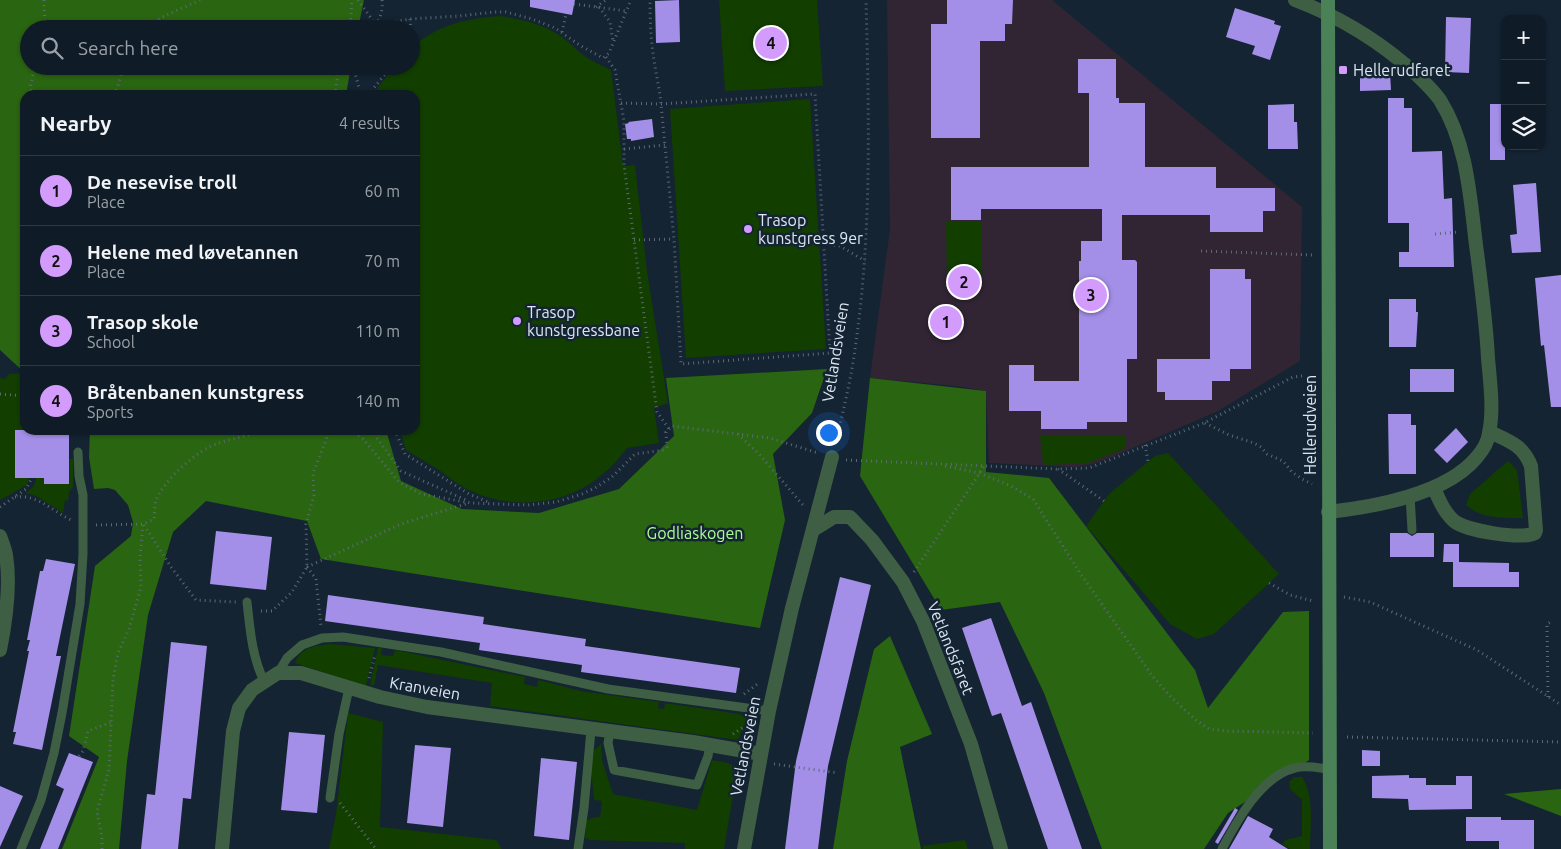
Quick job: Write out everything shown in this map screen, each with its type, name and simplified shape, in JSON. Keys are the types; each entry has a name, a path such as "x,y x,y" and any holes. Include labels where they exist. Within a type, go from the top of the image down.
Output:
{"main road":[{"name":"Hellerudveien","path":"1328,7 1330,849"}],"street":[{"path":"1295,0 1328,7 1386,48 1430,88 1439,99 1452,122 1462,155 1475,231 1486,325 1491,400 1490,432 1487,441 1478,456 1460,473 1434,488 1354,510 1328,512"},
{"path":"1434,488 1442,506 1454,521 1462,526 1482,531 1522,536 1535,533 1531,466 1528,457 1517,446 1490,432"},
{"name":"Vetlandsveien","path":"744,849 769,711 792,608 832,457"},
{"name":"Vetlandsfaret","path":"813,530 834,516 850,517 872,540 903,582 923,621 971,744 1001,849"},
{"path":"0,536 6,554 7,592 0,650"},
{"path":"222,849 234,731 239,708 252,690 278,673"},
{"name":"Kranveien","path":"278,673 301,673 365,693 427,707 710,745 761,754"}],"lane":[{"path":"21,849 41,800 54,752 80,604 83,495 79,476 78,452"},
{"path":"1410,495 1412,530"},
{"path":"248,606 250,631 259,671 264,681"},
{"path":"278,673 287,658 302,645 322,638 343,637 378,641 500,664 600,687 769,711"},
{"path":"330,794 339,734 349,688"},
{"path":"578,849 592,730"},
{"path":"610,732 608,743 614,770 697,784 708,756 710,745"},
{"path":"1222,849 1243,812 1270,782 1295,768 1329,769"}],"path":[{"path":"44,0 44,20"},
{"path":"158,20 200,0"},
{"path":"351,20 352,0"},
{"path":"358,0 372,20"},
{"path":"378,20 382,13 382,0"},
{"path":"597,7 606,0"},
{"path":"606,57 631,0"},
{"path":"621,103 661,104 815,94 830,353 681,364 674,239 661,104 654,65 650,0"},
{"name":"Vetlandsveien","path":"832,457 854,358 865,261 869,146 866,0"},
{"path":"574,4 626,11"},
{"path":"597,7 610,22 613,43"},
{"path":"404,20 506,12 532,19 562,32 595,55 603,58 606,57"},
{"path":"562,32 566,14"},
{"path":"606,57 615,70 624,121 624,165 657,412 669,429"},
{"path":"31,90 33,75"},
{"path":"117,90 121,75"},
{"path":"336,90 338,75"},
{"path":"355,75 360,90"},
{"path":"372,90 385,75"},
{"path":"624,149 665,145"},
{"path":"1435,234 1475,231"},
{"path":"634,240 674,239"},
{"path":"824,244 840,246 865,261"},
{"path":"1201,251 1312,255"},
{"path":"357,435 363,439 399,482 421,494 471,503 528,505 556,502 595,488 612,477 635,454 664,450 667,447 666,432 672,426 770,438 843,460 1057,469 1089,468 1204,423 1293,377 1302,376"},
{"path":"0,394 20,395"},
{"path":"1204,423 1229,435 1254,443 1267,454 1283,461 1292,472 1312,484"},
{"path":"737,434 759,454 808,512"},
{"path":"15,497 28,497 39,500 64,516 83,525 144,524 154,519 155,502 162,488 202,451 218,443 251,435"},
{"path":"144,524 171,567 196,600 248,606 272,611 292,592 307,567 306,524 314,495 313,473 328,435"},
{"path":"375,435 401,471 471,503"},
{"path":"397,435 405,454 469,494 490,503"},
{"path":"1145,445 1148,462"},
{"path":"935,463 979,473 1011,486 1034,499 1080,573 1152,677 1196,721 1209,729 1227,731 1313,733"},
{"path":"912,574 985,465"},
{"path":"1057,469 1104,501"},
{"path":"0,506 26,489 32,478"},
{"path":"307,567 401,524 471,503"},
{"path":"102,849 97,811 109,770 113,680 118,653 129,629 141,587 140,558 144,524"},
{"path":"307,567 316,579 322,638"},
{"path":"1270,583 1290,596 1313,601"},
{"path":"1351,598 1370,602 1477,650 1561,705"},
{"path":"1548,697 1547,624 1551,622"},
{"path":"365,693 378,641"},
{"path":"79,756 83,751 88,731 112,722"},
{"path":"1347,737 1561,742"},
{"path":"773,764 838,773"},
{"path":"330,794 376,849"}],"shaded area":[{"path":"887,0 1052,0 1302,207 1300,361 1218,411 1112,457 1093,464 1076,467 989,463 986,391 956,386 870,378 890,229"}],"green space":[{"path":"0,0 364,0 360,20 20,20 20,75 349,75 347,90 20,90 20,368 0,350"},
{"path":"719,0 817,0 823,86 725,91"},
{"path":"500,16 529,22 556,33 586,57 611,70 623,166 635,165 647,271 668,403 654,408 659,443 627,448 610,467 590,484 558,498 540,502 522,503 505,501 487,497 462,487 439,470 406,450 402,435 420,435 420,90 376,90 388,75 420,75 420,41 452,24"},
{"name":"Trasop kunstgress 9er","path":"810,99 826,349 686,358 670,109"},
{"path":"946,221 982,221 982,274 947,275"},
{"name":"Godliaskogen","path":"827,369 812,413 773,454 785,520 760,628 321,559 307,521 206,501 173,532 148,615 127,761 119,849 62,849 99,757 69,736 95,566 131,536 133,522 128,505 115,490 108,488 94,489 89,457 90,435 387,435 401,481 462,509 539,513 619,489 674,436 666,378"},
{"path":"20,373 20,430 15,430 15,478 29,478 27,485 0,500 0,378 5,379 9,374"},
{"path":"870,378 986,391 986,472 1049,478 1195,670 1208,708 1283,612 1309,611 1309,760 1228,813 1204,849 1102,849 1044,693 1000,602 941,610 860,476"},
{"path":"1040,436 1126,436 1126,448 1088,463 1047,465 1043,463"},
{"path":"1168,453 1279,574 1214,634 1197,639 1170,624 1086,526 1109,494 1155,456"},
{"path":"69,459 73,459 73,487 69,492 68,501 65,500 63,513 36,496 26,493 34,486 36,478 44,478"},
{"path":"1508,461 1517,470 1523,518 1500,518 1486,515 1472,510 1466,505 1470,494"},
{"path":"890,636 932,734 900,747 921,849 833,849 847,761 874,649"},
{"path":"330,644 375,648 366,686 295,663 305,650"},
{"path":"378,648 382,648 381,655 393,656 395,650 525,677 524,684 537,687 538,680 581,691 659,702 658,708 664,709 665,703 739,714 747,717 747,719 738,740 490,706 492,683 378,665 374,686 370,685"},
{"path":"348,713 383,722 380,827 496,840 502,849 329,849 336,814"},
{"path":"601,744 602,760 613,794 697,810 712,760 728,763 735,767 736,777 724,849 685,849 685,843 590,840 585,838 586,821 591,818 600,817 602,801 594,800 591,769 594,750"},
{"path":"1294,777 1302,777 1309,793 1311,812 1310,849 1290,849 1282,844 1285,840 1302,836 1302,800 1290,789 1289,782"},
{"path":"1561,789 1561,816 1504,794"},
{"path":"965,840 968,849 923,849 922,846"}],"building":[{"path":"530,0 575,0 572,15 530,7"},
{"path":"679,0 680,42 656,43 655,1"},
{"path":"947,0 1013,0 1012,24 1005,24 1005,41 980,41 980,138 931,138 931,24 947,24"},
{"path":"1235,8 1275,21 1274,24 1281,26 1270,60 1252,54 1255,46 1226,37"},
{"path":"1446,17 1471,18 1469,73 1445,72"},
{"path":"1078,59 1116,59 1116,98 1119,98 1119,103 1145,103 1145,167 1216,167 1216,188 1275,188 1275,211 1263,211 1263,232 1210,232 1210,215 1122,215 1122,260 1135,260 1137,262 1137,359 1127,359 1127,422 1087,422 1087,429 1041,429 1041,411 1009,411 1009,365 1034,365 1034,381 1079,381 1079,261 1081,261 1081,241 1102,241 1102,209 981,209 981,220 951,220 951,167 1089,167 1089,93 1078,93"},
{"path":"1390,72 1391,90 1360,91 1360,73"},
{"path":"1388,98 1404,98 1404,108 1412,108 1412,152 1442,151 1444,199 1452,198 1454,267 1399,267 1399,252 1409,252 1409,223 1388,223"},
{"path":"1294,104 1294,122 1297,122 1298,149 1268,149 1268,105"},
{"path":"1490,104 1501,104 1501,150 1505,150 1505,160 1490,160"},
{"path":"652,119 654,137 631,141 631,139 627,139 625,124"},
{"path":"1536,183 1541,252 1512,253 1510,235 1517,234 1513,185"},
{"path":"1210,269 1245,269 1245,279 1251,279 1251,369 1230,369 1230,381 1212,381 1212,400 1165,400 1165,392 1157,392 1157,359 1210,359"},
{"path":"1561,275 1561,407 1551,407 1544,345 1541,346 1535,278"},
{"path":"1389,299 1416,299 1416,312 1418,312 1416,347 1389,347"},
{"path":"1410,369 1454,369 1454,392 1410,392"},
{"path":"1388,414 1411,414 1411,425 1416,425 1416,474 1389,474"},
{"path":"1456,428 1468,442 1447,463 1434,450"},
{"path":"15,430 20,430 20,435 69,435 69,484 44,484 44,478 15,478"},
{"path":"216,531 272,537 266,590 210,584"},
{"path":"1390,533 1407,533 1412,536 1417,533 1434,533 1434,557 1390,557"},
{"path":"1444,544 1459,544 1459,562 1509,563 1509,572 1519,572 1519,587 1453,587 1453,562 1443,562"},
{"path":"46,559 75,564 56,656 61,656 42,750 13,744 16,732 13,732 29,651 27,651 30,640 27,640 40,571 43,571"},
{"path":"840,577 871,585 828,766 818,849 785,849 796,761"},
{"path":"328,595 484,617 483,624 586,639 585,646 740,668 736,693 581,672 582,665 479,650 480,643 325,621"},
{"path":"991,618 1022,706 1031,702 1082,849 1048,849 1001,713 992,716 962,628"},
{"path":"171,642 207,646 191,799 183,798 178,849 141,849 147,794 155,795"},
{"path":"289,732 325,735 317,813 281,810"},
{"path":"415,745 451,748 443,827 407,823"},
{"path":"1362,750 1380,751 1380,766 1362,766"},
{"path":"69,753 93,762 58,849 40,849 64,789 56,785"},
{"path":"541,758 577,762 569,840 534,836"},
{"path":"1409,775 1409,778 1426,778 1426,785 1456,785 1456,776 1472,776 1472,809 1409,810 1408,799 1372,798 1372,776"},
{"path":"0,786 23,796 0,847"},
{"path":"1235,808 1238,810 1218,844 1215,842"},
{"path":"1248,816 1273,829 1269,837 1288,849 1229,849"},
{"path":"1466,817 1501,817 1501,820 1534,820 1534,849 1499,849 1499,841 1466,841"}],"place":[{"name":"Bråtenbanen kunstgress","path":"771,43"},
{"name":"Hellerudfaret","path":"1343,70"},
{"name":"Trasop kunstgress 9er","path":"748,229"},
{"name":"Helene med løvetannen","path":"964,282"},
{"name":"Trasop skole","path":"1091,295"},
{"name":"Trasop kunstgressbane","path":"517,321"},
{"name":"De nesevise troll","path":"946,322"}]}
